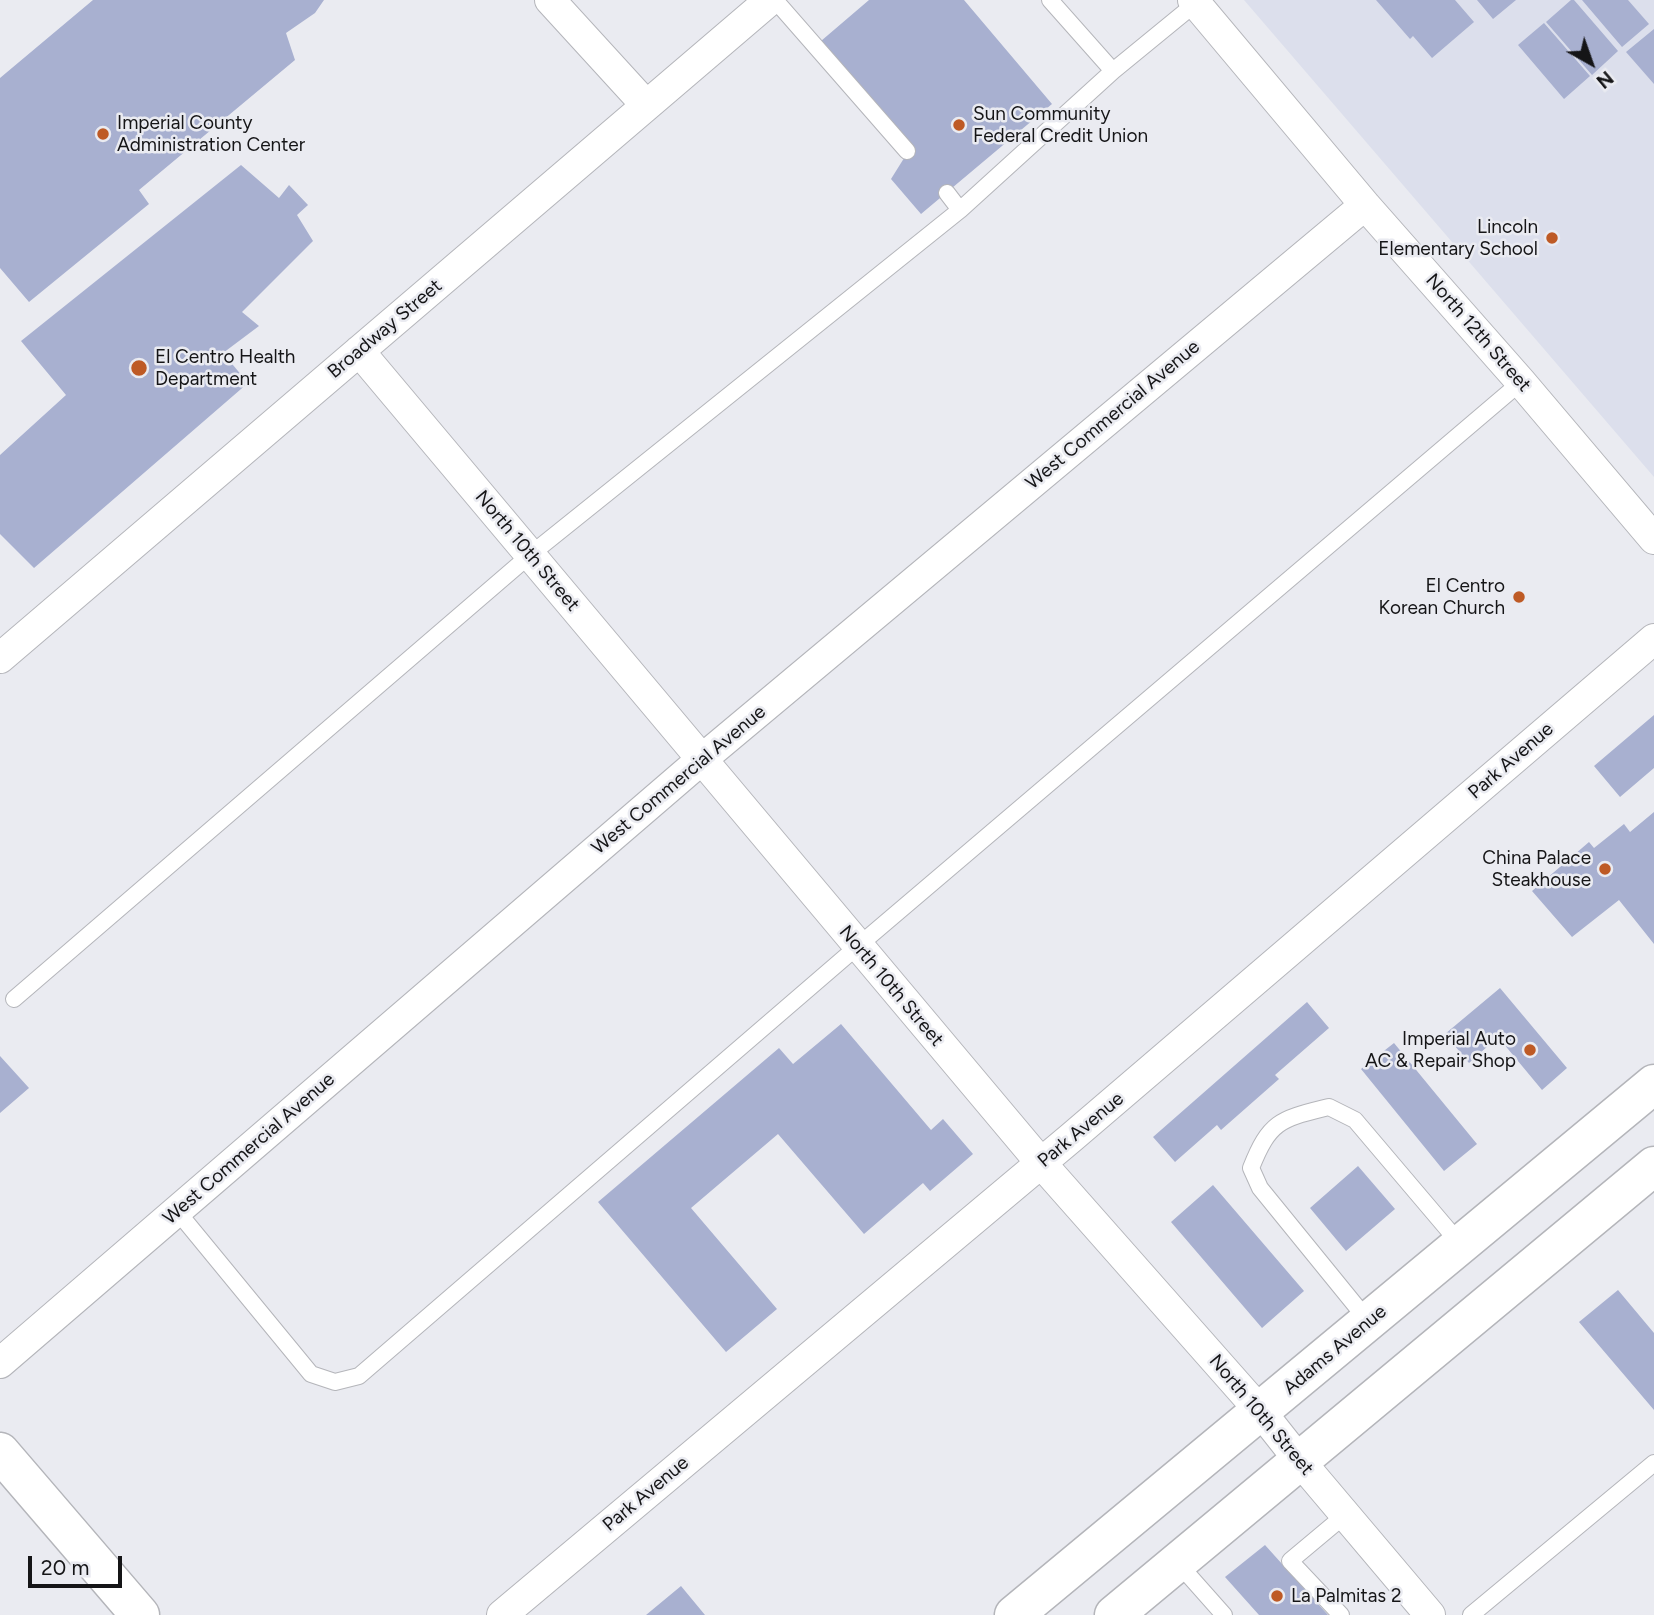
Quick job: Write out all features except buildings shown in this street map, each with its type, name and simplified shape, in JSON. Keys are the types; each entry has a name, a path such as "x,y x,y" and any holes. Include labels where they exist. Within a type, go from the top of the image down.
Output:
{"main road":[{"name":"Adams Avenue","path":"1014,1615 1654,1084"},
{"path":"1114,1615 1654,1166"},
{"path":"0,1452 129,1607"}],"street":[{"path":"550,0 646,105"},
{"name":"Broadway Street","path":"0,658 772,0"},
{"name":"North 12th Street","path":"1195,1 1365,205 1521,382 1654,539"},
{"name":"West Commercial Avenue","path":"0,1363 701,760 1365,205"},
{"name":"North 10th Street","path":"359,351 1041,1164 1261,1412 1430,1615"},
{"name":"Park Avenue","path":"502,1615 1041,1164 1654,639"}],"lane":[{"path":"772,0 908,151"},
{"path":"1049,0 1113,71"},
{"path":"14,999 530,555 960,210 1113,71 1195,1"},
{"path":"947,193 960,210"},
{"path":"177,1211 311,1374 335,1382 359,1376 858,946 1521,382"},
{"path":"1369,1322 1260,1188 1251,1168 1259,1148 1275,1125 1297,1115 1329,1107 1355,1119 1461,1245"},
{"path":"1471,1615 1654,1462"},
{"path":"1341,1615 1290,1561 1345,1515"},
{"path":"1177,1562 1224,1615"}],"shaded area":[{"name":"Lincoln Elementary School","path":"1244,0 1654,0 1654,477"}],"place":[{"name":"Sun Community Federal Credit Union","path":"959,125"},
{"name":"Imperial County Administration Center","path":"103,134"},
{"name":"Lincoln Elementary School","path":"1552,238"},
{"name":"El Centro Health Department","path":"139,368"},
{"name":"El Centro Korean Church","path":"1519,597"},
{"name":"China Palace Steakhouse","path":"1605,869"},
{"name":"Imperial Auto AC & Repair Shop","path":"1530,1050"},
{"name":"La Palmitas 2","path":"1277,1596"}]}
